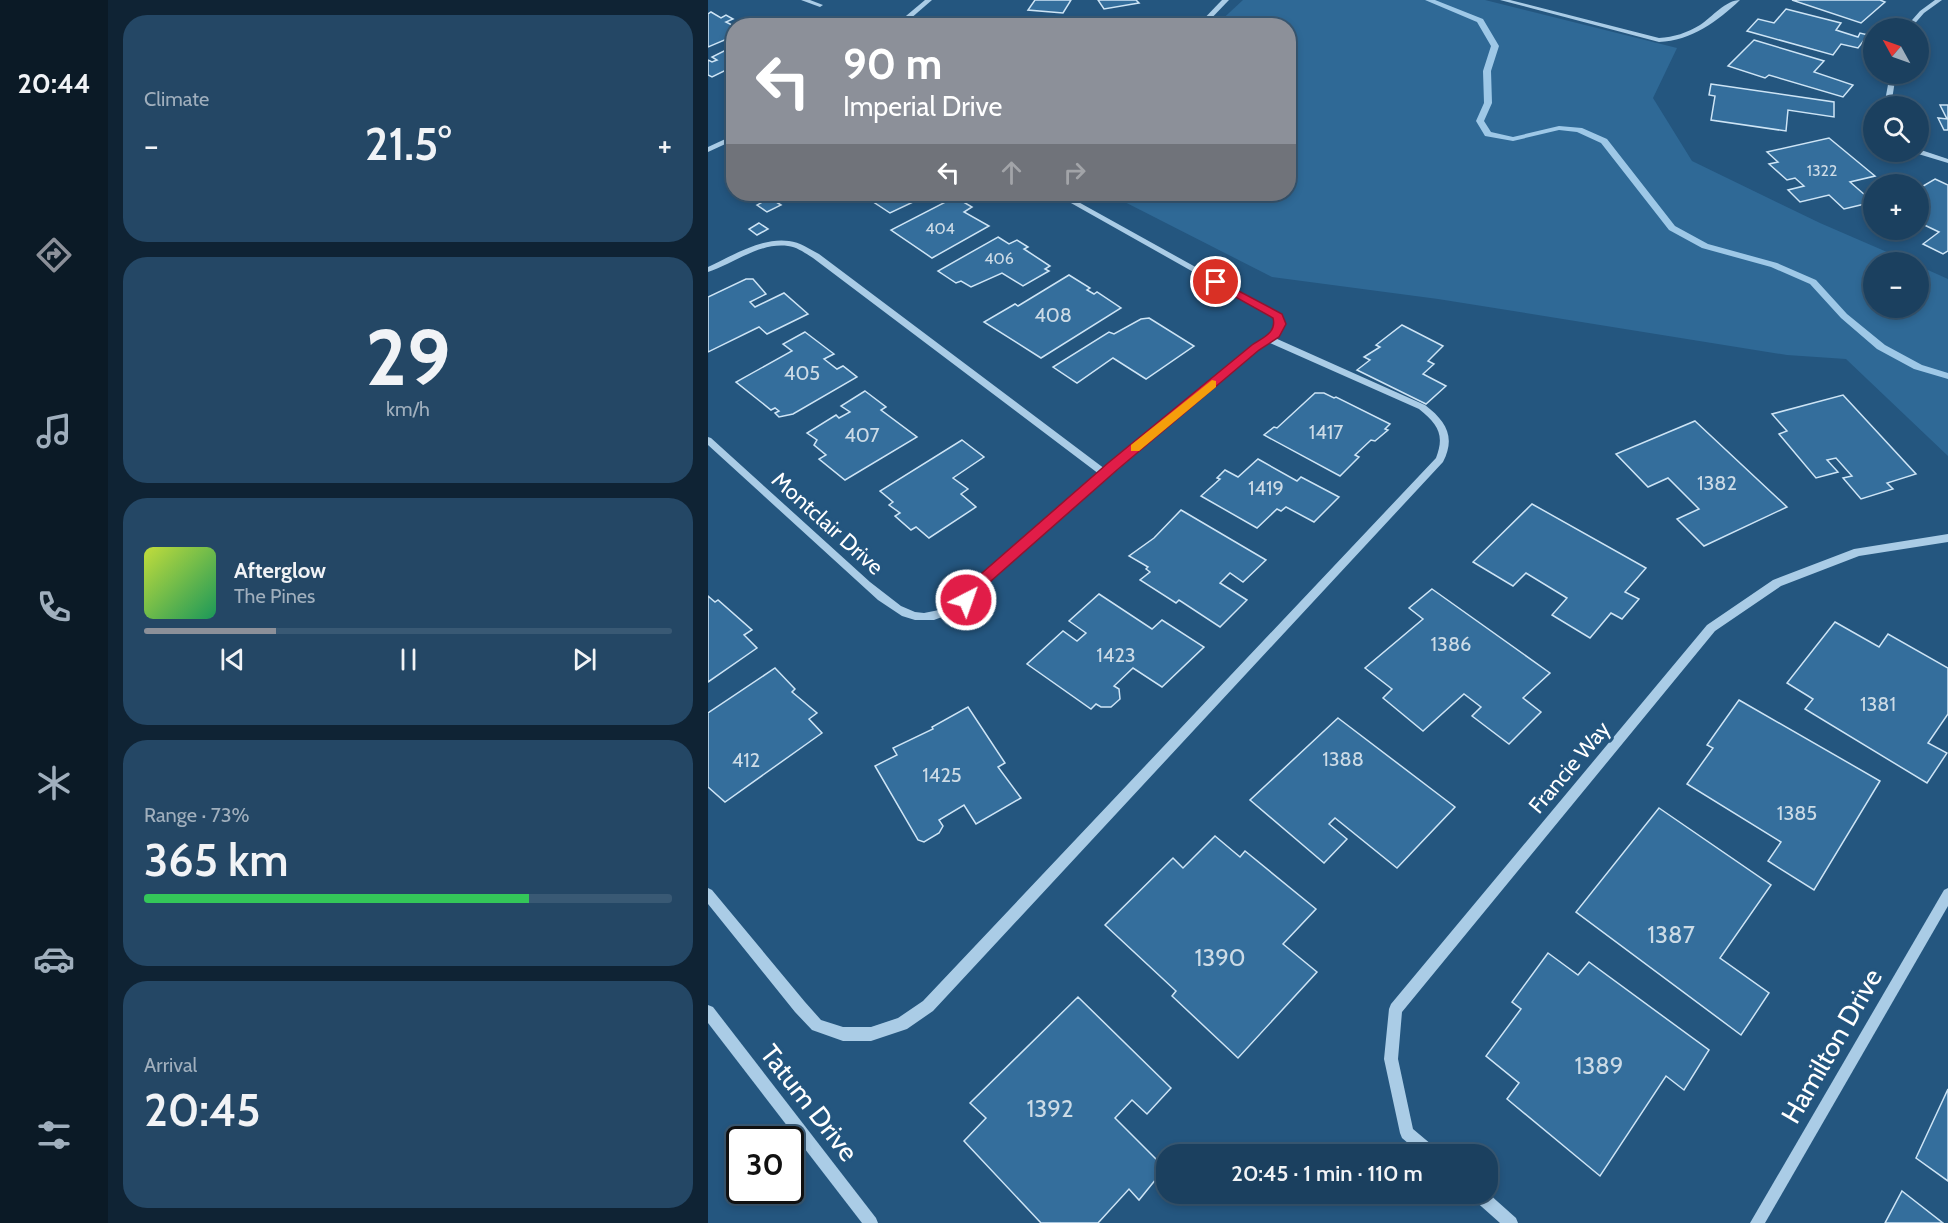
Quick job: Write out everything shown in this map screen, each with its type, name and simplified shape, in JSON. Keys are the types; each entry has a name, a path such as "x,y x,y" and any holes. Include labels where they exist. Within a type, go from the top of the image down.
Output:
{"street":[{"path":"804,0 820,5"},
{"path":"907,18 929,0"},
{"path":"1208,18 1226,0"},
{"path":"1503,0 1659,40 1670,40 1694,32 1737,0"},
{"path":"1917,18 1939,0"},
{"path":"708,150 726,141"},
{"path":"1929,155 1948,161"},
{"path":"708,270 773,244 787,242 801,247 1105,474 1275,334 1280,324 1278,317 1071,201"},
{"path":"708,894 817,1025 843,1034 871,1034 902,1024 928,1006 1440,460 1445,448 1446,437 1442,425 1434,415 1422,407 1269,339"},
{"name":"Montclair Drive","path":"708,440 866,585 909,615 931,617 953,610 966,600 986,577 1105,474"},
{"name":"Francie Way","path":"1420,1144 1407,1133 1391,1059 1396,1009 1711,628 1777,583 1858,552 1948,538"},
{"name":"Hamilton Drive","path":"1757,1223 1948,894"},
{"name":"Tatum Drive","path":"708,1012 871,1223"},
{"path":"1489,1204 1511,1223"}],"shaded area":[{"path":"1243,0 1485,0 1677,48 1653,98 1692,161 1820,223 1887,252 1863,252 1863,318 1929,318 1929,270 1948,279 1948,456 1846,359 1787,355 1438,299 1272,277 1123,201 1296,201 1296,18 1224,18"}],"building":[{"path":"1035,0 1071,0 1063,13 1028,10"},
{"path":"1098,0 1136,0 1139,3 1104,9"},
{"path":"1792,0 1880,0 1885,2 1867,18 1863,18 1861,23"},
{"path":"1786,9 1841,23 1836,30 1858,37 1860,33 1863,34 1863,42 1858,48 1841,44 1833,55 1747,31 1758,19 1774,23"},
{"path":"711,12 721,18 726,15 731,18 726,18 726,39 708,47 708,14"},
{"path":"1754,40 1824,61 1814,72 1853,85 1843,97 1769,75 1765,78 1728,66"},
{"path":"726,50 726,70 712,77 708,75 708,60 712,62 717,60 712,57"},
{"path":"1711,84 1834,102 1834,117 1788,110 1786,131 1711,120 1715,96 1709,95"},
{"path":"1940,105 1948,105 1948,130 1944,130 1938,118 1947,119"},
{"path":"1829,138 1873,174 1863,174 1863,179 1850,182 1863,193 1863,204 1844,209 1829,195 1800,202 1788,190 1804,186 1795,178 1787,180 1769,164 1778,162 1767,152"},
{"path":"1935,179 1948,185 1948,251 1943,254 1923,244 1939,232 1929,227 1929,183"},
{"path":"764,201 775,201 781,205 767,212 757,205"},
{"path":"872,201 915,201 890,213"},
{"path":"947,201 962,201 972,207 964,212 989,226 932,258 891,230"},
{"path":"759,223 768,229 757,235 749,229"},
{"path":"998,237 1009,244 1017,240 1028,247 1024,249 1050,266 1045,269 1049,271 1023,286 1002,273 971,287 961,281 956,283 938,271"},
{"path":"1069,275 1090,288 1087,290 1094,294 1097,292 1121,308 1041,358 984,322 1015,304 1018,306"},
{"path":"746,279 753,279 766,294 750,302 755,307 784,293 808,314 767,334 759,327 708,352 708,297"},
{"path":"1149,318 1194,346 1146,379 1113,358 1077,383 1053,367 1109,332 1114,334 1141,319"},
{"path":"1402,325 1443,346 1428,361 1434,364 1423,374 1446,386 1426,404 1357,370 1370,360 1364,357 1380,347 1376,345"},
{"path":"805,332 834,354 824,359 837,369 843,366 857,377 793,414 779,417 775,413 779,411 775,408 771,410 736,382 792,351 783,344"},
{"path":"865,391 886,407 881,410 917,437 845,480 819,459 826,455 814,445 817,440 807,433 836,415 839,418 850,412 841,406"},
{"path":"1315,393 1336,397 1390,424 1385,429 1388,430 1375,441 1371,440 1355,455 1359,457 1340,476 1264,435 1274,427 1277,428"},
{"path":"1843,395 1916,474 1887,483 1893,489 1861,499 1843,478 1852,476 1836,458 1827,460 1838,472 1816,478 1779,434 1787,431 1772,414"},
{"path":"1695,421 1787,507 1704,546 1677,519 1699,509 1668,478 1648,487 1616,454"},
{"path":"962,440 984,457 953,478 968,489 961,494 976,507 929,538 916,527 911,530 895,516 900,513 889,505 893,502 880,491"},
{"path":"1258,459 1297,481 1301,477 1339,497 1314,522 1286,507 1281,511 1277,509 1257,528 1201,496 1220,479 1217,478 1225,470 1238,477"},
{"path":"1532,504 1646,568 1625,592 1639,599 1622,619 1611,613 1590,638 1552,615 1567,598 1526,573 1513,586 1473,562"},
{"path":"1181,510 1266,560 1243,582 1230,573 1220,583 1247,600 1220,627 1179,600 1176,603 1140,580 1150,572 1146,569 1148,567 1129,556 1154,538"},
{"path":"1432,589 1550,673 1523,698 1541,712 1509,744 1472,716 1481,707 1464,694 1423,731 1383,698 1392,689 1365,668 1423,619 1409,608"},
{"path":"1099,594 1152,629 1162,620 1204,647 1162,687 1133,668 1114,686 1119,689 1120,699 1111,707 1101,707 1096,704 1091,709 1027,664 1063,631 1077,641 1086,633 1069,621"},
{"path":"708,596 715,602 718,600 752,630 744,635 757,648 708,682"},
{"path":"1835,622 1879,647 1888,634 1948,668 1948,714 1928,743 1947,753 1927,783 1805,709 1813,699 1787,683"},
{"path":"775,668 795,689 792,692 817,713 809,719 822,733 725,802 708,787 708,713"},
{"path":"1739,700 1880,781 1814,890 1768,861 1781,842 1687,784 1713,748 1707,745"},
{"path":"968,707 1005,763 998,767 1021,798 976,824 964,805 939,820 943,826 939,833 924,842 918,840 875,766 897,755 893,748 933,729 932,727"},
{"path":"1338,718 1455,807 1397,868 1335,818 1329,824 1347,839 1324,863 1250,800"},
{"path":"1659,808 1771,885 1720,958 1769,993 1741,1035 1576,912"},
{"path":"1215,836 1240,857 1245,851 1316,909 1283,944 1317,972 1238,1058 1172,996 1176,991 1105,925 1173,858 1183,868"},
{"path":"1548,953 1578,975 1589,962 1709,1050 1684,1090 1666,1076 1600,1176 1507,1099 1519,1083 1486,1056 1521,1009 1512,1002"},
{"path":"1078,997 1171,1088 1147,1114 1132,1100 1115,1118 1156,1159 1156,1179 1139,1200 1129,1189 1098,1223 1041,1223 964,1141 986,1118 970,1103"},
{"path":"1948,1089 1948,1181 1916,1158"},
{"path":"1902,1191 1943,1223 1885,1223"}],"waterway":[{"path":"1429,0 1480,21 1495,46 1487,71 1488,103 1480,121 1488,134 1513,139 1559,128 1579,130 1604,141 1672,228 1705,246 1774,265 1813,282 1844,316 1881,347 1918,367 1948,376"}],"slow traffic":[{"path":"1135,448 1212,384"}],"route":[{"path":"966,600 986,577 1113,466 1275,334 1280,324 1278,317 1216,282"}]}
